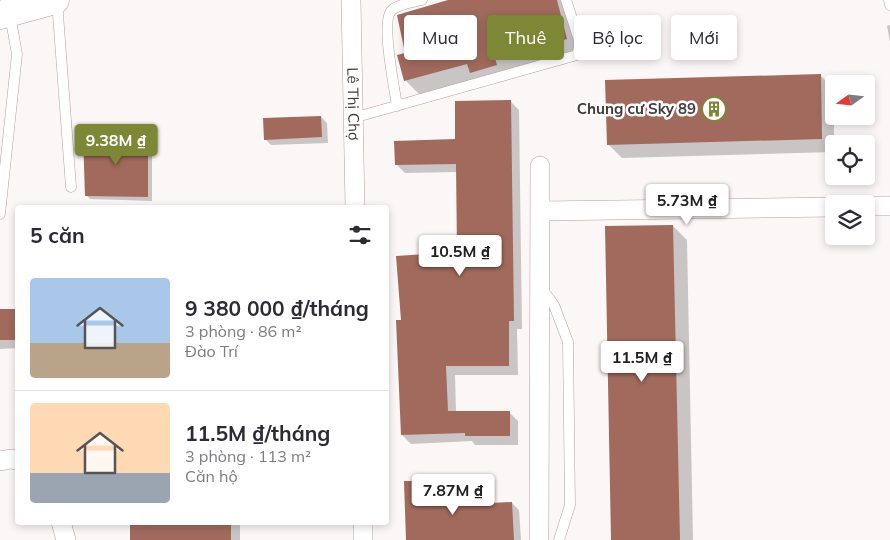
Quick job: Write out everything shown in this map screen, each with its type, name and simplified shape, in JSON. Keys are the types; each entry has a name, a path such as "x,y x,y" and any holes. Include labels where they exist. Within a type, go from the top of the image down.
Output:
{"street":[{"path":"5,13 56,0"},
{"name":"Lê Thị Chợ","path":"351,0 355,205"},
{"path":"539,540 540,166"},
{"path":"875,206 890,206"},
{"path":"541,212 825,207"},
{"path":"0,461 11,458 15,459"},
{"path":"61,525 66,540"},
{"path":"363,525 363,540"}],"lane":[{"path":"56,0 71,187"},
{"path":"397,106 388,42 388,16 392,9 422,0"},
{"path":"353,118 577,55 580,43 566,0"},
{"path":"889,0 890,6"},
{"path":"0,214 17,54 5,13"},
{"path":"540,285 554,306 568,342 570,505 559,540"}],"building":[{"path":"448,0 557,0 561,15 487,15 487,60 496,60 497,65 470,73 467,64 404,81 397,55 404,53 404,60 477,60 477,15 404,15 404,48 397,15"},
{"path":"564,27 567,39 564,40"},
{"name":"Chung cư Sky 89","path":"821,74 822,139 607,145 605,80"},
{"path":"511,100 514,321 509,321 509,366 446,366 448,411 510,411 510,436 465,436 465,433 401,435 396,320 401,320 396,256 457,252 456,164 395,165 394,141 455,139 455,101"},
{"path":"321,116 322,137 264,140 263,118"},
{"path":"83,135 148,136 148,197 85,196"},
{"path":"673,225 680,540 611,540 605,226"},
{"path":"0,309 15,309 15,340 0,340"},
{"path":"404,481 449,481 449,505 512,502 514,540 406,540"},
{"path":"130,525 231,525 231,540 130,540"}],"place":[{"name":"Chung cư Sky 89","path":"714,109"}]}
